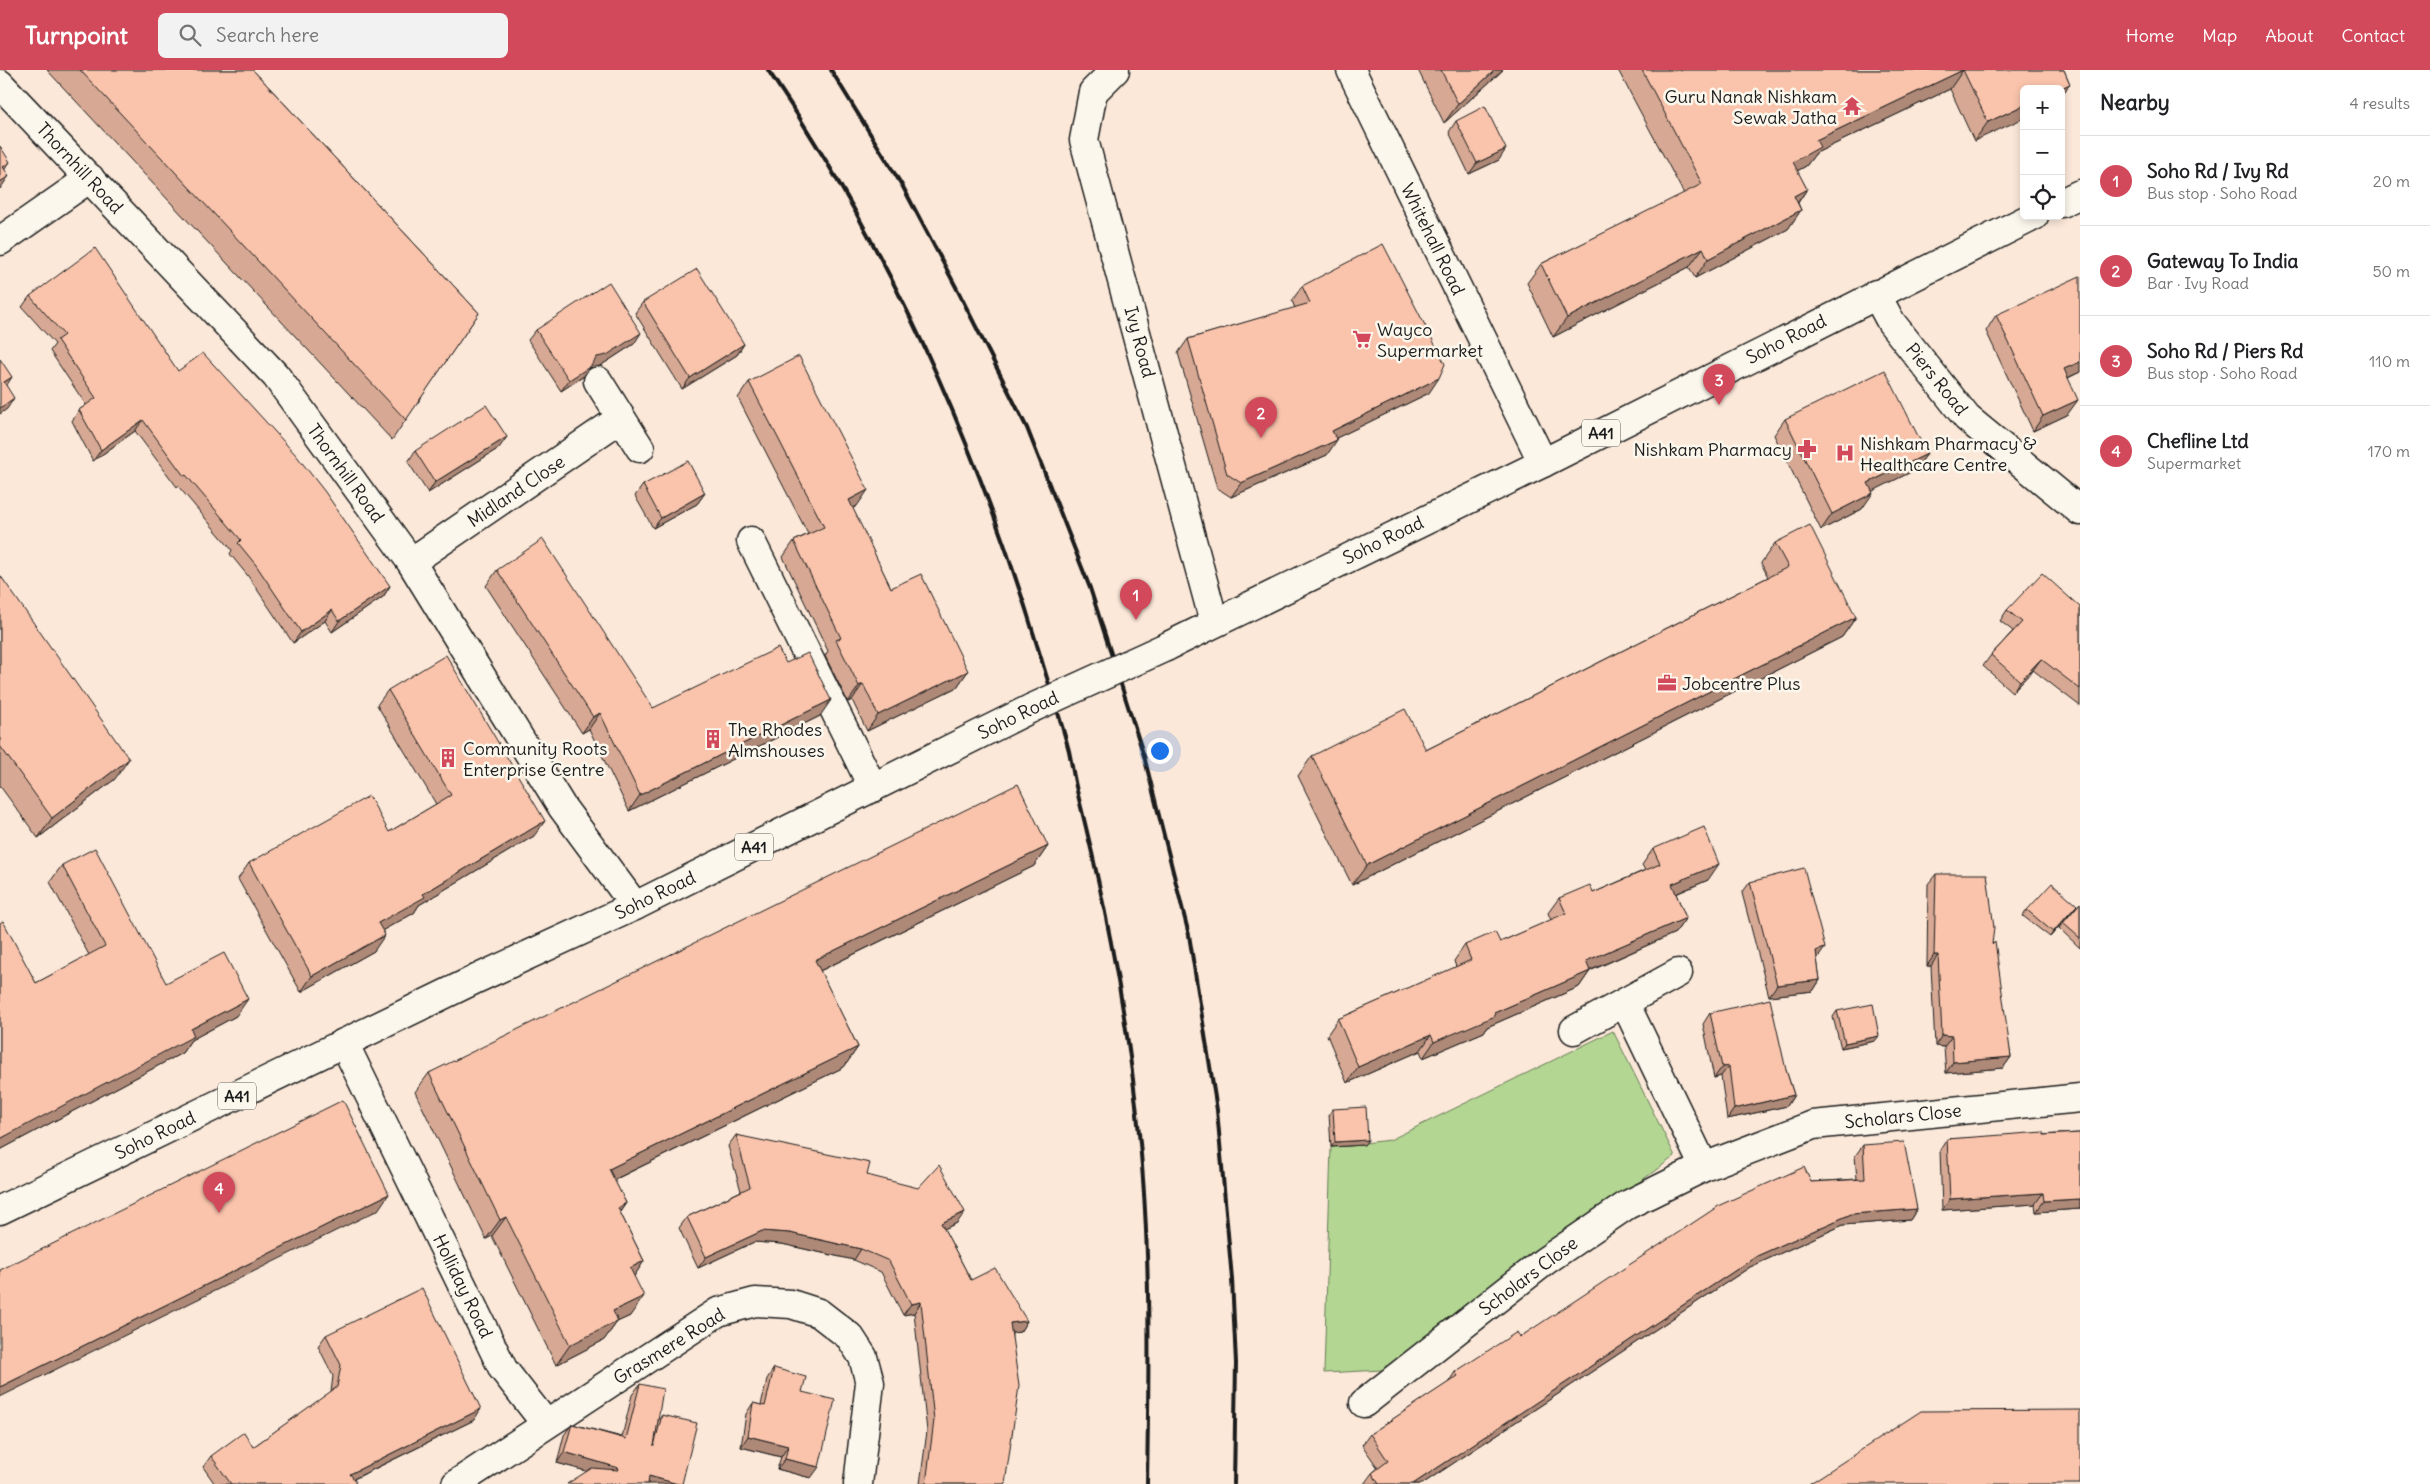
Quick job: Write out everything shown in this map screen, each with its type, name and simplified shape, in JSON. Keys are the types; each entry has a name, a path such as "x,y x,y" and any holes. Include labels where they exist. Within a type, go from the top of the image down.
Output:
{"main road":[{"name":"Ivy Road","path":"1115,70 1093,92 1084,140 1214,622"},
{"name":"Whitehall Road","path":"1351,70 1542,463"},
{"name":"Thornhill Road","path":"0,84 276,376 411,562 562,807 635,906"},
{"path":"0,241 90,178"},
{"path":"2065,201 2080,194"},
{"name":"Soho Road","path":"0,1210 474,980 635,906 1032,708 1166,647 1542,463 2026,220"},
{"name":"Piers Road","path":"1876,294 1892,322 1967,418 2080,511"},
{"path":"598,381 640,448"},
{"name":"Midland Close","path":"411,562 621,418"},
{"path":"751,541 873,788"},
{"path":"1574,1030 1678,973"},
{"path":"1625,1003 1704,1167"},
{"name":"Holliday Road","path":"344,1043 503,1368 546,1424"},
{"name":"Scholars Close","path":"1364,1403 1545,1261 1627,1205 1704,1167 1813,1125 2080,1098"},
{"name":"Grasmere Road","path":"546,1424 718,1312 755,1302 791,1304 819,1314 850,1337 863,1357 870,1383 858,1484"},
{"path":"456,1484 546,1424"}],"green space":[{"path":"1613,1031 1675,1156 1383,1370 1324,1373 1331,1147 1390,1140"}],"building":[{"path":"80,70 253,70 479,313 406,420"},
{"path":"1441,70 1495,70 1458,104"},
{"path":"1642,70 1963,70 1816,140 1820,147 1793,162 1807,189 1794,196 1801,210 1708,259 1703,248 1567,318 1541,264 1702,184"},
{"path":"1963,70 2064,70 2070,84 2065,86 2020,85 2020,107 1988,122"},
{"path":"1485,106 1506,149 1477,163 1456,121"},
{"path":"0,146 10,162 3,167 9,176 0,182"},
{"path":"1383,244 1445,364 1439,378 1332,431 1337,440 1241,483 1227,474 1188,339 1310,303 1302,286"},
{"path":"95,248 178,371 203,353 296,455 325,492 390,586 339,621 332,610 301,632 256,565 238,543 241,540 186,475 184,476 143,420 101,450 79,410 96,398 57,340 64,335 30,296"},
{"path":"697,269 744,344 690,378 643,302"},
{"path":"2080,276 2080,362 2064,369 2078,400 2043,416 1996,315"},
{"path":"609,282 641,333 607,355 597,357 591,366 569,380 536,330"},
{"path":"799,356 868,490 849,500 891,588 921,574 968,671 878,715 863,684 859,686 836,640 841,638 794,541 824,527 749,382"},
{"path":"0,359 12,377 4,382 14,398 0,408"},
{"name":"Nishkam Pharmacy & Healthcare Centre","path":"1885,370 1927,454 1868,483 1873,493 1832,514 1785,419"},
{"path":"486,405 507,437 435,482 415,451"},
{"path":"688,461 705,493 661,518 643,485"},
{"name":"Jobcentre Plus","path":"1810,525 1856,617 1367,865 1312,756 1405,709 1426,750 1788,567 1775,543"},
{"path":"543,539 653,708 778,648 786,663 808,653 831,700 640,795 600,713 593,717 497,570"},
{"path":"2042,573 2080,607 2080,689 2041,659 2020,681 1991,655 2022,622 2007,610"},
{"path":"0,575 129,759 52,818 0,746"},
{"path":"446,655 545,821 423,894 425,897 378,923 385,935 312,976 249,863 369,796 389,832 451,795 388,690"},
{"path":"1018,784 1048,846 815,960 858,1047 609,1169 626,1203 618,1208 644,1261 630,1268 644,1296 613,1311 618,1321 570,1345 506,1217 500,1220 429,1073"},
{"path":"1704,827 1719,864 1672,884 1686,918 1586,961 1590,971 1494,1013 1495,1016 1434,1042 1431,1035 1358,1067 1338,1019 1471,960 1465,945 1495,932 1500,942 1566,913 1559,898 1590,885 1593,893 1660,864 1653,849"},
{"path":"95,848 166,983 224,953 248,999 191,1029 194,1036 0,1139 0,923 3,921 36,983 105,946 62,865"},
{"path":"1804,868 1825,948 1816,951 1820,980 1777,985 1750,882"},
{"path":"1936,874 1987,874 1994,928 1992,944 1995,941 2011,1057 1953,1062 1952,1036 1942,1035 1938,955 1934,955"},
{"path":"2052,883 2077,905 2053,932 2027,910"},
{"path":"2080,903 2080,938 2063,923"},
{"path":"1770,999 1786,1070 1794,1095 1734,1109 1729,1066 1722,1067 1710,1013"},
{"path":"1873,1004 1879,1036 1845,1043 1837,1011"},
{"path":"343,1100 389,1194 0,1387 0,1270"},
{"path":"1366,1107 1368,1140 1335,1142 1333,1109"},
{"path":"2044,1132 2044,1135 2080,1133 2080,1199 2044,1201 2043,1193 1950,1199 1947,1139"},
{"path":"736,1135 870,1163 867,1175 918,1188 939,1165 965,1212 941,1223 971,1280 995,1268 1027,1321 1010,1323 1019,1386 1005,1484 926,1484 934,1420 921,1302 911,1304 889,1261 861,1249 790,1233 762,1231 706,1257 687,1217 750,1187"},
{"path":"1904,1142 1917,1209 1851,1214 1757,1256 1413,1484 1379,1484 1372,1473 1388,1461 1370,1434 1458,1376 1455,1372 1517,1332 1520,1337 1720,1205 1804,1167 1811,1182 1865,1179 1863,1145"},
{"path":"422,1288 481,1409 350,1474 356,1482 353,1484 231,1484 211,1456 244,1432 253,1447 337,1387 341,1365 326,1335"},
{"path":"774,1368 806,1377 802,1392 835,1400 819,1467 785,1459 788,1446 748,1436 753,1403 765,1406"},
{"path":"640,1384 663,1389 654,1446 662,1415 697,1423 682,1484 649,1476 648,1484 567,1484 592,1468 618,1470 619,1468 564,1452 572,1424 626,1439"},
{"path":"2080,1410 2080,1484 1809,1484 1921,1411"}],"railway":[{"path":"768,70 812,138 853,208 892,280 927,353 960,428 989,504 1016,580 1069,751 1115,963 1129,1048 1139,1133 1146,1221 1149,1352 1147,1484"},
{"path":"831,70 903,187 1027,428 1090,588 1144,756 1189,935 1217,1110 1232,1279 1236,1363 1234,1484"}],"place":[{"name":"Guru Nanak Nishkam Sewak Jatha","path":"1852,106"},
{"name":"Wayco Supermarket","path":"1362,339"},
{"name":"Soho Rd / Piers Rd","path":"1719,405"},
{"name":"Gateway To India","path":"1261,438"},
{"name":"Nishkam Pharmacy","path":"1807,449"},
{"name":"Nishkam Pharmacy & Healthcare Centre","path":"1845,453"},
{"name":"Soho Rd / Ivy Rd","path":"1136,620"},
{"name":"Jobcentre Plus","path":"1667,683"},
{"name":"The Rhodes Almshouses","path":"713,739"},
{"name":"Community Roots Enterprise Centre","path":"448,758"},
{"name":"Chefline Ltd","path":"219,1213"}]}
